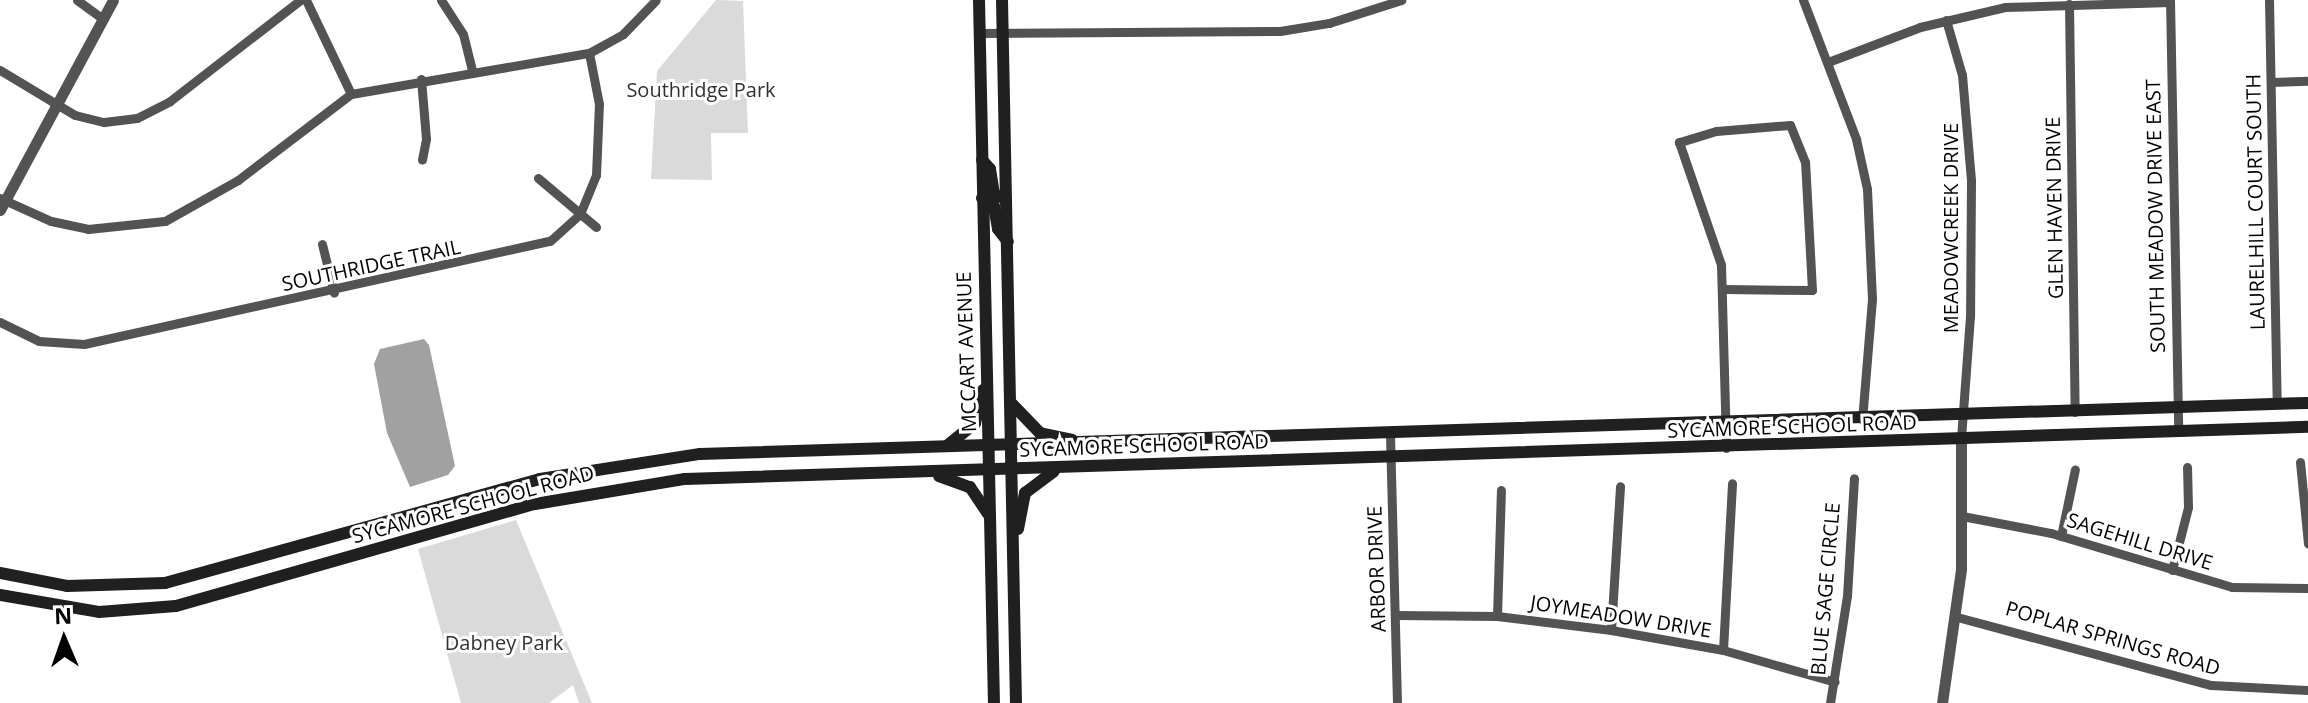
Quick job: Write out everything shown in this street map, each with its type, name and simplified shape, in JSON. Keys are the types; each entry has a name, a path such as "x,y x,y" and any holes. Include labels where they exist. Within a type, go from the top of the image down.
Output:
{"main road":[{"name":"MCCART AVENUE","path":"979,0 994,703"},
{"path":"1002,0 1016,703"},
{"path":"982,160 990,169 994,194 1006,199"},
{"path":"982,198 994,206 998,229 1008,242"},
{"path":"947,446 975,423 987,371"},
{"path":"1011,403 1040,433 1087,444"},
{"name":"SYCAMORE SCHOOL ROAD","path":"0,573 67,586 123,587 237,565 569,472 668,457 947,446 1727,425 2308,403"},
{"name":"SYCAMORE SCHOOL ROAD","path":"0,595 99,612 155,610 245,589 574,495 685,479 2308,427"},
{"path":"1535,431 1535,453"},
{"path":"1220,439 1221,463"},
{"path":"808,473 809,451"},
{"path":"1013,555 1025,493 1060,468"},
{"path":"917,471 969,487 991,519"},
{"path":"569,472 574,495"},
{"path":"237,565 245,589"},
{"path":"993,651 1014,650"}],"street":[{"path":"77,0 103,19"},
{"path":"113,0 2,203 51,221 88,229 165,221 238,180 351,94 421,79 589,53 623,34 656,0"},
{"path":"0,70 56,105 104,122 153,112 303,0 351,94"},
{"path":"441,0 463,34 472,71"},
{"path":"1803,0 1856,139 1867,189 1872,299 1862,420"},
{"name":"LAURELHILL COURT SOUTH","path":"2269,0 2277,404"},
{"path":"980,33 1280,31 1329,23 1396,1"},
{"path":"1828,62 1946,20 2005,7 2170,1"},
{"name":"SOUTH MEADOW DRIVE EAST","path":"2170,1 2178,431"},
{"name":"GLEN HAVEN DRIVE","path":"2069,4 2075,412"},
{"name":"MEADOWCREEK DRIVE","path":"1946,20 1962,75 1971,168 1970,316 1961,439"},
{"name":"SOUTHRIDGE TRAIL","path":"0,322 39,341 84,344 334,293 535,247 558,235 580,214 594,183 599,130 589,53"},
{"path":"421,79 426,139 422,160"},
{"path":"2271,82 2308,81"},
{"path":"1724,289 1812,290 1805,162 1790,125 1716,131 1679,142 1710,228 1724,289 1726,448"},
{"path":"538,178 596,227"},
{"path":"322,244 334,293"},
{"name":"ARBOR DRIVE","path":"1390,435 1397,703"},
{"path":"1942,703 1957,617 1962,516 1961,439"},
{"path":"2300,462 2308,544"},
{"path":"2172,570 2188,507 2187,467"},
{"path":"2061,536 2075,469"},
{"name":"BLUE SAGE CIRCLE","path":"1830,703 1835,682 1854,478"},
{"path":"1723,650 1732,483"},
{"path":"1611,630 1620,486"},
{"path":"1497,616 1501,490"},
{"name":"SAGEHILL DRIVE","path":"1962,516 2061,536 2232,587 2308,588"},
{"name":"JOYMEADOW DRIVE","path":"1396,615 1497,616 1611,630 1723,650 1835,682"},
{"name":"POPLAR SPRINGS ROAD","path":"1957,617 2211,685 2308,690"}],"green space":[{"name":"Southridge Park","path":"716,0 743,1 748,133 711,133 712,180 651,179 657,71"},
{"name":"Dabney Park","path":"516,520 592,703 579,703 573,685 549,703 461,703 418,549"}],"shaded area":[{"path":"424,339 429,345 455,466 448,475 410,487 387,433 374,364 380,349"}]}
